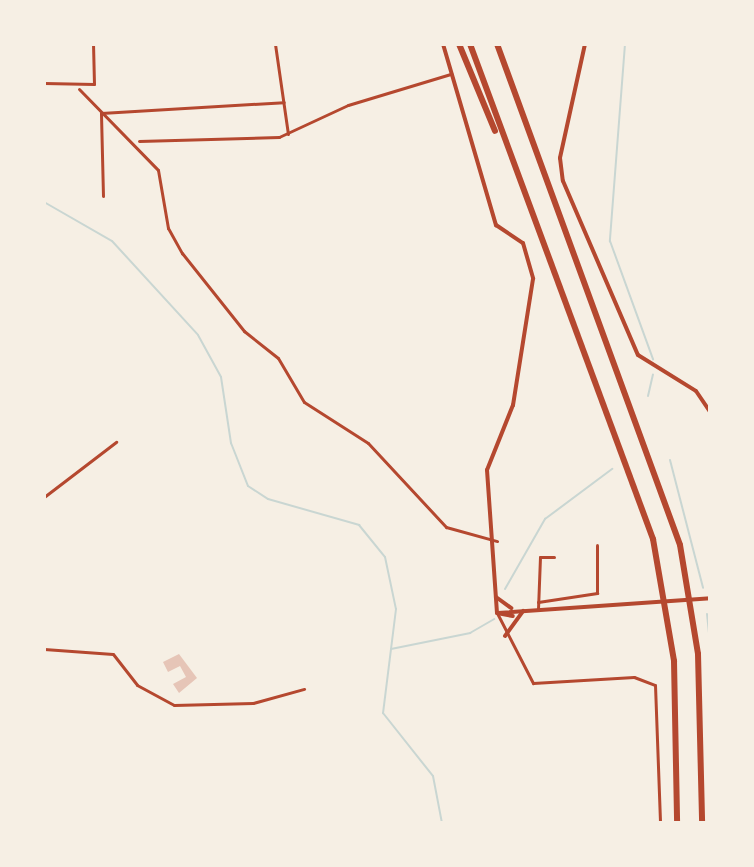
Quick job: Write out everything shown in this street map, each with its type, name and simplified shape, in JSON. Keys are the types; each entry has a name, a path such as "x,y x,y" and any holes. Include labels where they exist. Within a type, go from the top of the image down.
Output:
{"highway":[{"path":"459,44 511,162"},
{"path":"470,44 511,162 653,539 674,661 677,823"},
{"path":"497,44 680,545 699,667 702,823"}],"street":[{"path":"44,83 79,89 97,80 93,44"},
{"path":"275,44 288,134"},
{"path":"443,44 496,225 523,243 533,279 513,405 487,470 497,541 497,613 505,636 538,685 634,677 655,685 660,823"},
{"path":"529,44 542,44"},
{"path":"585,44 560,158 563,181 638,355 696,391 710,412"},
{"path":"137,141 288,134 348,105 451,74"},
{"path":"79,89 99,115 137,141 161,176 168,228 182,253 244,331 278,358 304,402 368,443 446,527 497,541"},
{"path":"99,115 284,102"},
{"path":"99,115 103,196"},
{"path":"44,497 116,442"},
{"path":"538,602 597,593 597,545"},
{"path":"538,609 540,557 554,557"},
{"path":"496,596 513,613"},
{"path":"497,613 710,598"},
{"path":"505,636 513,613"},
{"path":"44,649 113,654 137,685 174,705 253,703 304,689"}],"building":[{"path":"179,654 197,678 179,693 173,684 186,677 180,666 168,672 163,662"}],"waterway":[{"path":"625,44 610,241 653,359"},
{"path":"44,202 112,241 198,335 221,377 231,443 248,486 268,499 359,525 385,557 396,609 383,713 433,776 442,823"},
{"path":"648,396 653,375"},
{"path":"670,460 703,588"},
{"path":"505,589 545,519 612,469"},
{"path":"707,614 710,644"},
{"path":"391,649 470,633 494,619"}]}
